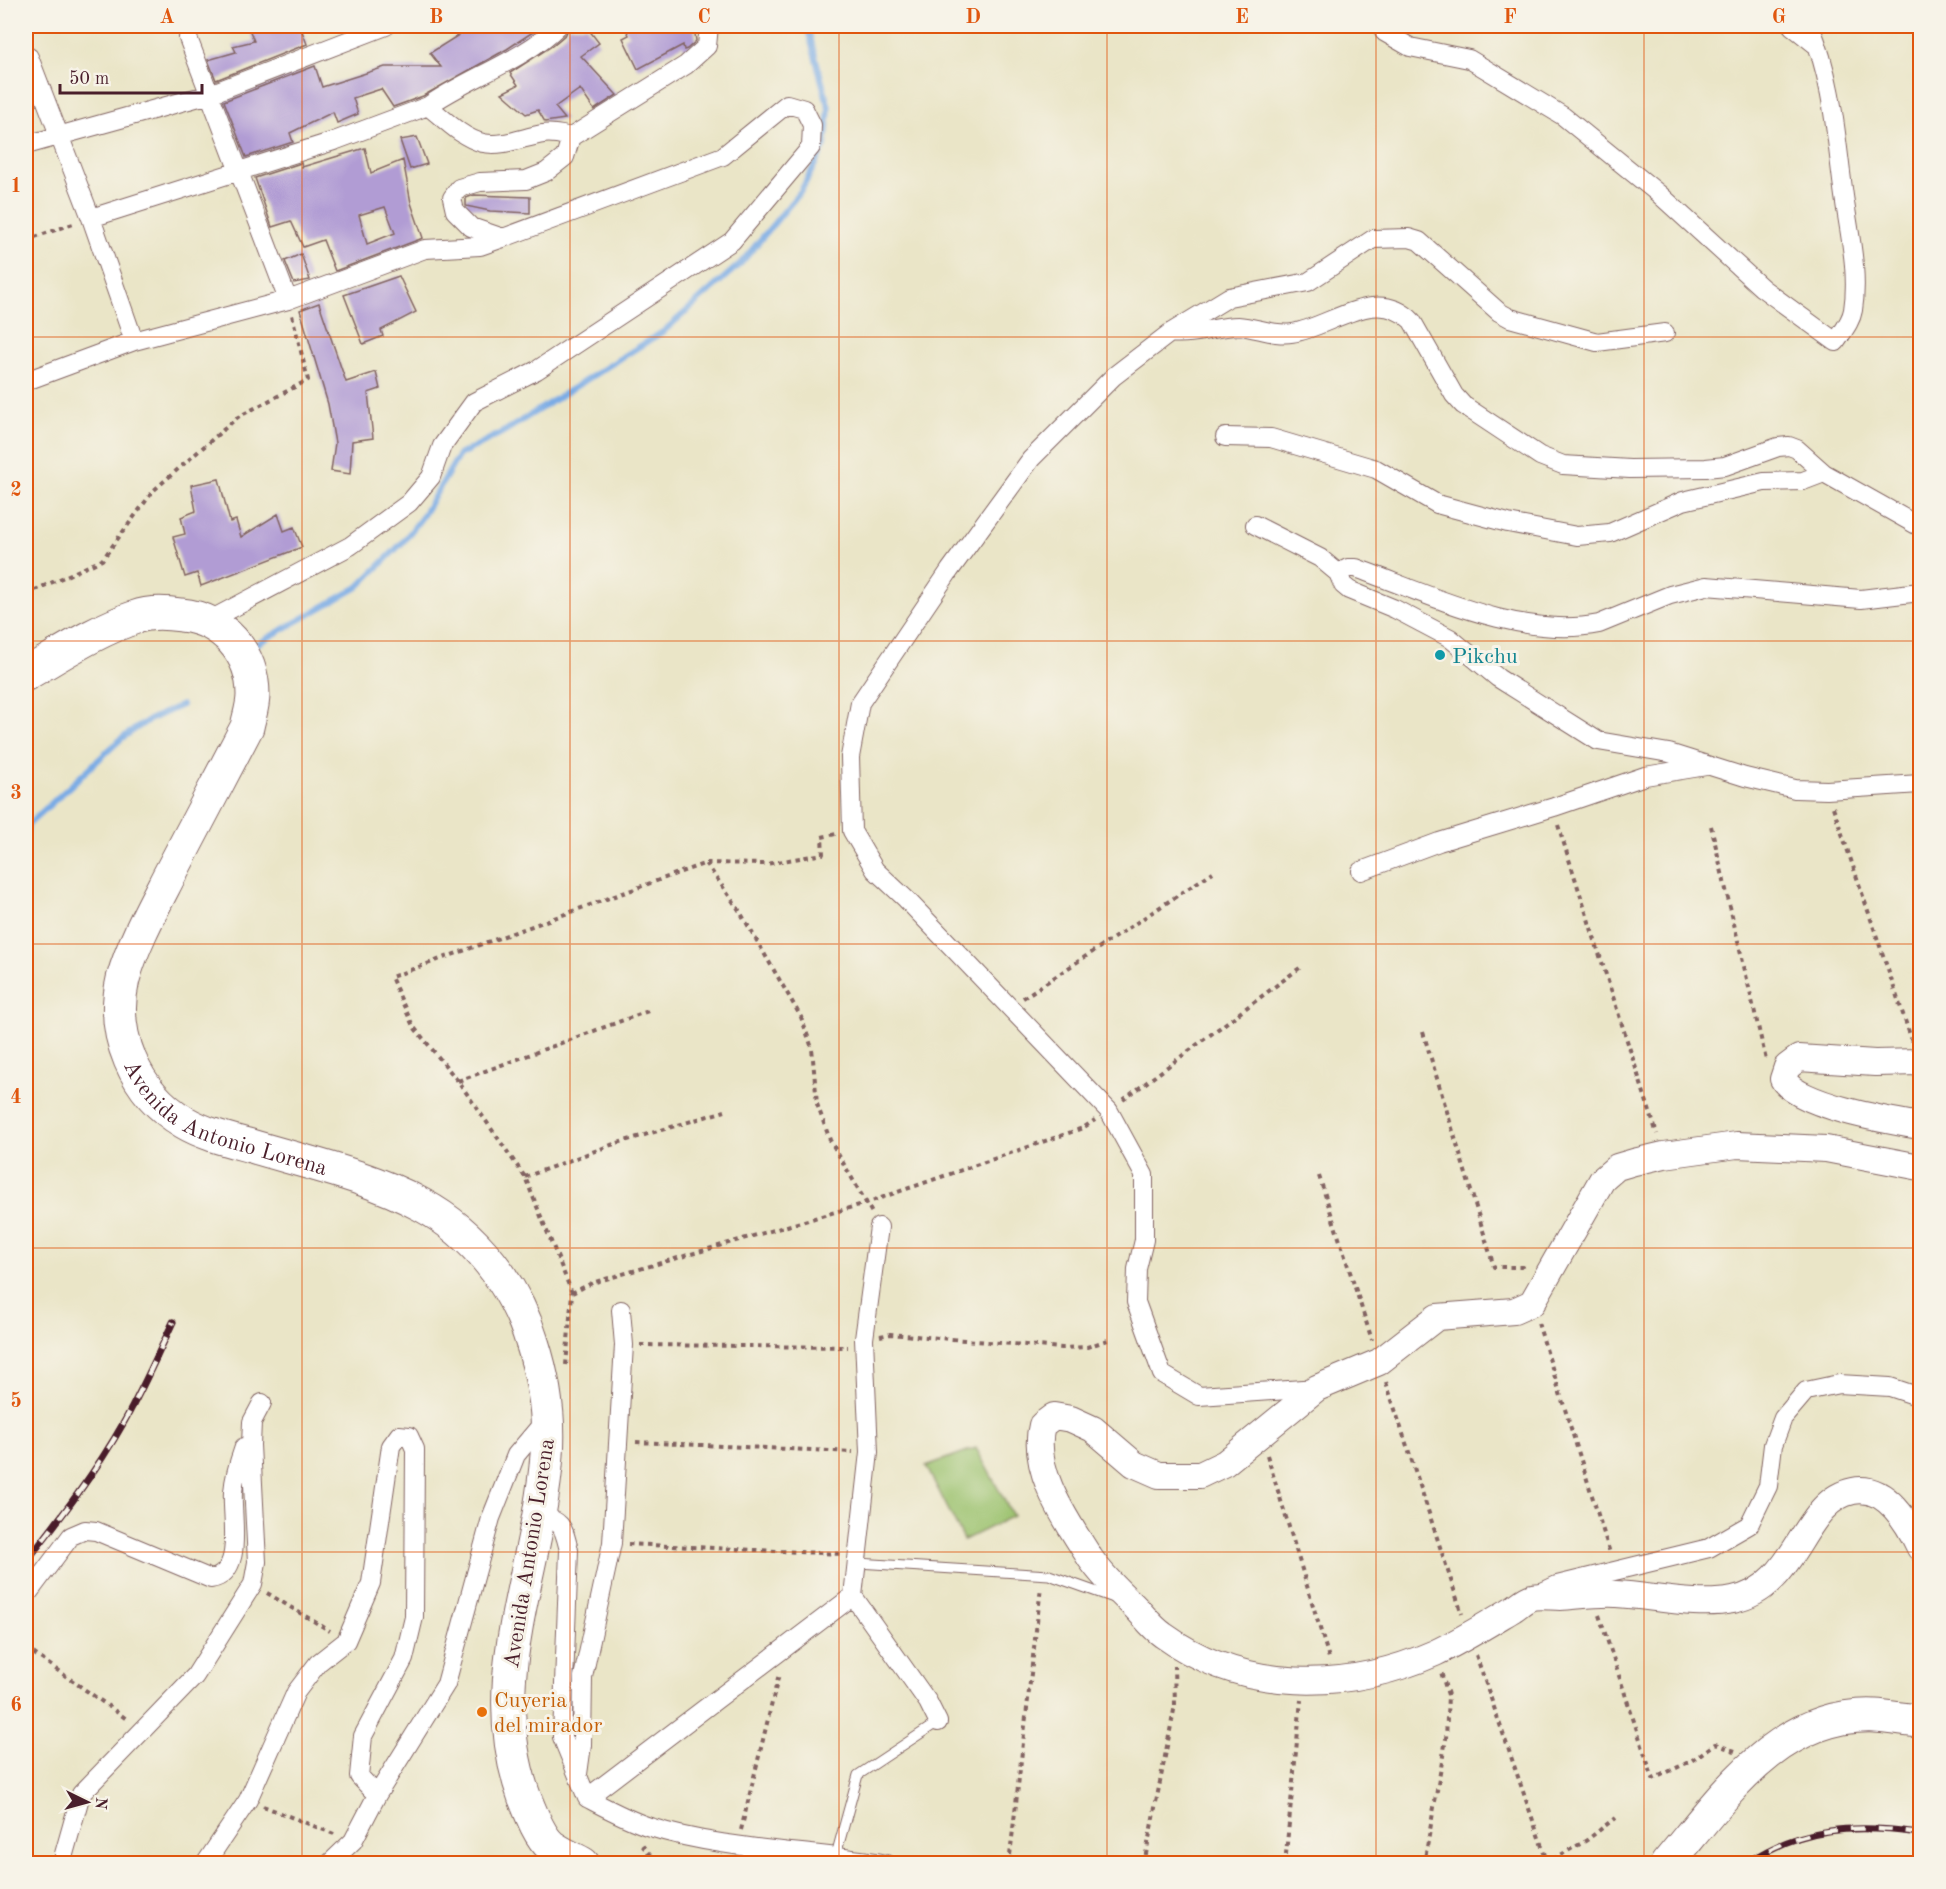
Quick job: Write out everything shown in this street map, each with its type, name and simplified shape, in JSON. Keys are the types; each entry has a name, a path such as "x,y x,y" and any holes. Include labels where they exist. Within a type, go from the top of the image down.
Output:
{"highway":[{"path":"26,674 87,639 138,616 168,613 210,620"},
{"name":"Avenida Antonio Lorena","path":"210,620 226,633 244,656 252,678 253,698 247,727 149,915 123,979 120,1022 132,1066 155,1100 192,1127 381,1186 420,1204 455,1227 488,1260 505,1283 531,1338 543,1381 548,1417 547,1457 515,1635 508,1690 509,1744 529,1811 549,1845 583,1863"},
{"path":"1667,1863 1757,1760 1800,1733 1832,1720 1875,1716 1920,1722"}],"street":[{"path":"26,145 210,94 386,26"},
{"path":"91,218 238,172 428,106 443,95 486,75 558,26"},
{"path":"428,106 460,132 481,142 517,141 545,133 571,136 686,65 707,46 709,26"},
{"path":"1792,26 1819,48"},
{"path":"1384,32 1410,47 1469,59 1563,116 1659,194 1762,288 1836,342 1852,316 1854,280 1830,91 1819,48 1810,26"},
{"path":"188,38 288,300"},
{"path":"29,57 91,218 134,341"},
{"path":"26,381 134,341 288,300 425,249 480,246 723,156 787,105 804,109 812,125 811,147 732,241 537,370 474,402 442,446 430,477 409,503 350,546 210,620"},
{"path":"502,238 471,228 452,205 454,193 459,188 480,182 526,180 546,172 565,158 571,136"},
{"path":"1317,1388 1199,1396 1162,1374 1136,1302 1137,1269 1143,1240 1144,1175 1109,1111 1010,1006 875,870 852,831 850,757 860,703 950,570 1031,459 1114,376 1170,333 1230,297 1308,282 1373,239 1383,237 1419,241 1499,312 1510,318 1597,342 1665,333"},
{"path":"1170,333 1192,335 1236,326 1294,333 1354,310 1374,307 1390,308 1405,314 1412,321 1454,395 1464,405 1554,462 1630,469 1706,468 1725,466 1778,447 1788,446 1797,450 1824,473 1920,527"},
{"path":"1224,437 1271,438 1376,468 1437,504 1508,523 1577,536 1610,533 1683,501 1764,482 1803,481 1824,473"},
{"path":"1255,525 1320,558 1338,573 1343,585 1349,590 1395,609 1449,638 1498,678 1591,738 1669,753 1745,777 1795,789 1827,790 1920,784"},
{"path":"1338,573 1348,568 1356,568 1526,625 1587,626 1599,624 1670,595 1706,586 1861,599 1920,591"},
{"path":"1361,871 1439,842 1645,776 1710,765"},
{"path":"1919,1062 1875,1063 1799,1058 1787,1067 1783,1078 1788,1089 1813,1100 1882,1119 1920,1126"},
{"path":"1920,1167 1826,1149 1737,1145 1664,1155 1617,1167 1602,1180 1532,1303 1514,1311 1437,1317 1379,1362 1317,1388 1225,1463 1200,1474 1160,1475 1134,1464 1093,1428 1071,1419 1054,1416 1042,1425 1038,1439 1045,1470 1063,1515 1099,1571 1160,1633 1209,1662 1247,1674 1302,1681 1336,1682 1380,1672 1435,1653 1530,1597 1557,1585 1709,1548 1749,1525 1768,1486 1773,1445 1783,1418 1806,1391 1839,1384 1890,1387 1920,1397"},
{"path":"879,1227 864,1339 869,1452 859,1559 853,1596 928,1702 938,1722"},
{"path":"578,1776 582,1745 583,1677 612,1543 620,1441 624,1345 621,1310"},
{"path":"64,1863 64,1854 81,1794 195,1676 253,1584 257,1562 251,1445 252,1422 262,1403"},
{"path":"329,1863 353,1841 377,1795 446,1684 490,1518 516,1455 548,1417"},
{"path":"205,1863 248,1800 296,1692 318,1663 346,1641 370,1583 391,1446 399,1435 409,1436 415,1449 414,1617 404,1659 363,1736 359,1776 377,1795"},
{"path":"26,1596 71,1536 85,1530 96,1531 211,1579 220,1578 229,1570 233,1548 233,1492 239,1460 244,1447 251,1445"},
{"path":"1530,1597 1592,1595 1700,1601 1733,1600 1758,1591 1783,1570 1826,1505 1840,1495 1855,1490 1868,1490 1882,1497 1908,1522 1920,1548"},
{"path":"538,1516 554,1518 563,1528 569,1550 562,1737 587,1798 651,1828 737,1845 836,1855 887,1863"},
{"path":"587,1798 776,1652 853,1596"}],"lane":[{"path":"859,1559 1042,1575 1133,1605"},
{"path":"836,1855 858,1774 938,1722"}],"path":[{"path":"26,240 91,218"},
{"path":"26,594 102,560 154,490 238,417 308,380 288,300"},
{"path":"1827,790 1919,1062"},
{"path":"1554,807 1664,1155"},
{"path":"1712,826 1767,1060 1783,1078"},
{"path":"543,1381 567,1364 572,1293 525,1177 458,1081 413,1026 391,977 706,863 766,864 823,854 822,837 852,831"},
{"path":"706,863 739,910 801,1017 812,1048 820,1113 830,1140 879,1227"},
{"path":"1010,1006 1213,872"},
{"path":"572,1293 592,1283 866,1203 1083,1128 1301,967"},
{"path":"458,1081 651,1010"},
{"path":"525,1177 610,1145 725,1111"},
{"path":"1319,1176 1469,1634 1547,1863 1587,1840 1615,1818"},
{"path":"1261,1435 1336,1682"},
{"path":"620,1441 869,1452"},
{"path":"612,1543 859,1559"},
{"path":"1009,1863 1042,1575"},
{"path":"1592,1595 1653,1779 1691,1761 1715,1744 1757,1760"},
{"path":"1144,1863 1176,1705 1173,1642"},
{"path":"26,1648 142,1729"},
{"path":"737,1845 779,1677 776,1652"},
{"path":"1424,1863 1446,1739 1448,1695 1435,1653"},
{"path":"1285,1863 1302,1681"},
{"path":"248,1800 353,1841"},
{"path":"646,1847 657,1863"}],"green space":[{"path":"976,1448 1013,1516 964,1540 926,1466"}],"building":[{"path":"300,26 307,44 216,80 208,60 236,52 233,46 254,41 249,29"},
{"path":"473,26 542,26 507,49 423,96 393,107 381,89 353,98 358,114 337,123 333,112 290,133 293,142 246,157 224,101 315,66 322,87 385,67 441,67 430,53"},
{"path":"569,26 586,26 599,43 581,56 617,95 594,110 580,89 555,107 565,119 545,122 538,110 526,114 502,93 518,85 510,73 552,46 566,34"},
{"path":"624,26 694,26 696,41 687,49 684,50 683,45 638,69 623,38 629,35"},
{"path":"417,137 427,164 410,169 400,140"},
{"path":"365,148 371,173 403,160 411,203 423,238 335,271 323,240 303,247 291,221 272,227 255,178 301,163 302,167","holes":["385,207 395,233 367,244 359,215"]},
{"path":"474,195 530,197 530,213 490,211 466,206 466,198"},
{"path":"301,254 310,280 294,283 285,261"},
{"path":"399,276 416,312 381,330 383,336 363,344 344,295"},
{"path":"319,303 346,382 376,372 380,389 368,393 373,438 352,441 350,474 331,471 335,443 328,404 300,310"},
{"path":"219,479 230,522 236,520 241,537 278,514 284,531 294,527 302,547 201,586 197,573 185,577 173,537 185,534 181,517 196,511 191,485"}],"waterway":[{"path":"257,644 358,587 403,542 422,517 459,455 505,431 664,331 741,263 801,191 825,145 829,108 807,26"},
{"path":"26,834 28,825 122,738 147,721 182,705"}],"railway":[{"path":"26,1562 102,1459 137,1398 173,1322"},
{"path":"1745,1864 1787,1842 1829,1831 1873,1829 1920,1833"}],"place":[{"name":"Pikchu","path":"1440,655"},
{"name":"Cuyeria del mirador","path":"482,1712"}]}
